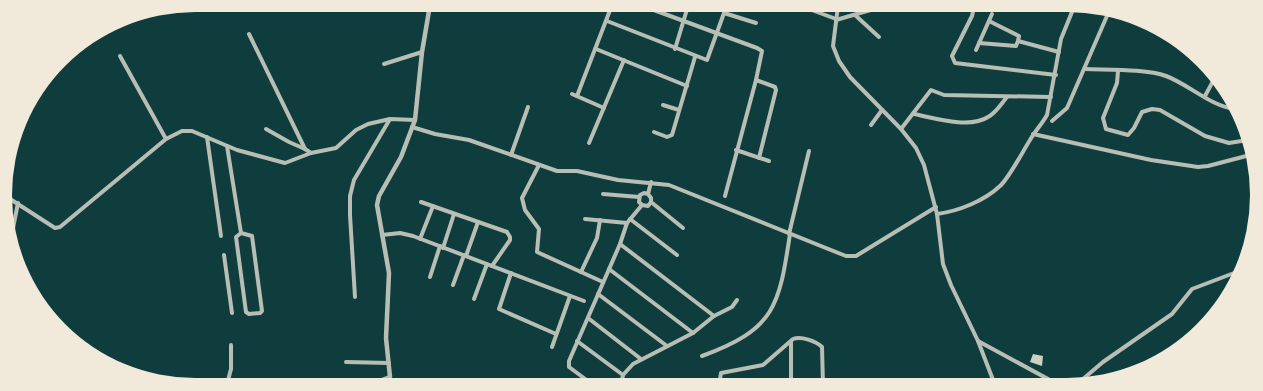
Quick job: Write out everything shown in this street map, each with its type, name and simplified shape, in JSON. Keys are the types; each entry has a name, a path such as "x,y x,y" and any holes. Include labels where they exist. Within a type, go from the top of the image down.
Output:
{"street":[{"path":"390,378 386,338 389,273 377,205 401,157 415,120 422,52 429,12"},
{"path":"577,96 610,12"},
{"path":"659,12 717,32 762,51 756,80 724,196"},
{"path":"675,49 686,12"},
{"path":"816,12 836,20 868,12"},
{"path":"837,12 834,46 839,61 850,77 916,148 924,165 936,208 944,264 951,285 978,341 992,378"},
{"path":"973,12 952,56 955,63 1056,75"},
{"path":"937,214 950,212 977,201 1001,186 1047,115 1056,75 1061,40 1072,12"},
{"path":"606,21 705,60 708,59 723,14 756,23"},
{"path":"976,50 992,14"},
{"path":"855,15 878,37"},
{"path":"1052,121 1067,108 1107,17"},
{"path":"979,43 1016,46 1019,36 989,21"},
{"path":"249,34 305,149"},
{"path":"1018,41 1059,52"},
{"path":"596,49 687,86"},
{"path":"384,64 422,52"},
{"path":"120,56 166,139"},
{"path":"654,132 667,137 671,136 695,57"},
{"path":"588,143 624,60"},
{"path":"1085,69 1165,76 1206,96 1216,103 1227,107"},
{"path":"1118,71 1117,83 1103,118 1106,129 1128,135 1142,112 1152,109 1160,110 1205,136 1229,143 1242,141"},
{"path":"756,80 775,87 776,90 759,158"},
{"path":"1206,96 1212,83"},
{"path":"900,129 914,114 931,90 944,95 1051,97"},
{"path":"572,94 604,108"},
{"path":"914,114 958,122 974,122 988,118 998,109 1006,97"},
{"path":"663,105 679,110"},
{"path":"511,155 528,107"},
{"path":"871,125 882,110"},
{"path":"12,199 55,228 60,227 113,185 166,139 182,131 192,131 237,150 285,163 311,153 336,148 356,130 368,124 390,119 415,120"},
{"path":"355,297 350,196 354,180 390,119"},
{"path":"412,127 435,134 470,140 557,171 578,171 621,180 669,185 842,255 856,256 936,208"},
{"path":"266,129 311,153"},
{"path":"1033,134 1151,160 1198,167 1246,156"},
{"path":"207,138 221,236"},
{"path":"227,146 242,233"},
{"path":"736,150 769,161"},
{"path":"702,356 738,341 754,330 764,320 776,300 789,234 809,152"},
{"path":"539,165 522,198 525,210 539,228 536,251 603,282"},
{"path":"651,182 648,194 651,202 683,228"},
{"path":"639,198 644,193 648,194"},
{"path":"603,194 639,198"},
{"path":"639,198 642,206"},
{"path":"421,202 507,232 510,237 492,266"},
{"path":"584,378 569,367 569,361 629,221 642,206 646,206 651,202"},
{"path":"14,221 18,203"},
{"path":"420,239 433,206"},
{"path":"430,277 454,214"},
{"path":"585,219 629,221 678,255"},
{"path":"581,272 596,238 600,220"},
{"path":"453,285 478,222"},
{"path":"242,233 252,236 262,311 260,313 249,314 246,312 236,237 242,233"},
{"path":"382,236 400,233 420,239 584,301"},
{"path":"620,244 714,316"},
{"path":"224,255 232,313"},
{"path":"474,300 487,264"},
{"path":"610,269 693,332"},
{"path":"511,273 499,310 556,334"},
{"path":"1085,378 1103,362 1172,314 1192,289 1233,273"},
{"path":"598,294 667,346"},
{"path":"552,347 570,296"},
{"path":"622,378 633,364 693,332 714,316 732,306 737,300"},
{"path":"588,318 641,359"},
{"path":"720,378 721,373 763,366 791,342 799,338 817,343 822,347 823,378"},
{"path":"577,341 623,375"},
{"path":"978,341 1045,378"},
{"path":"791,342 791,378"},
{"path":"228,378 231,369 231,345"},
{"path":"346,362 388,363"}],"building":[{"path":"1033,354 1043,356 1042,366 1030,362"}]}
